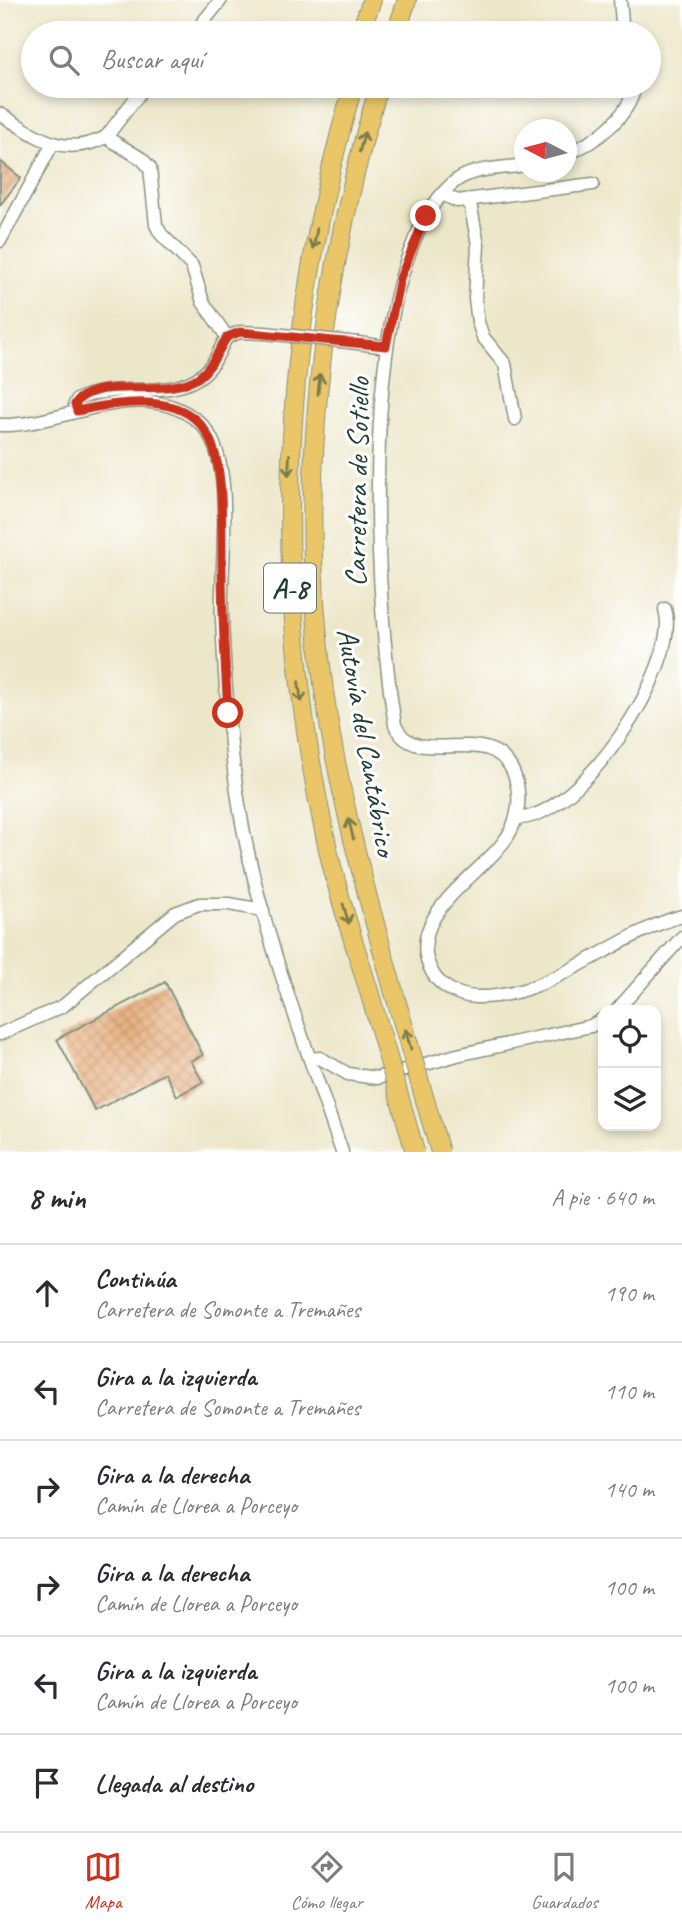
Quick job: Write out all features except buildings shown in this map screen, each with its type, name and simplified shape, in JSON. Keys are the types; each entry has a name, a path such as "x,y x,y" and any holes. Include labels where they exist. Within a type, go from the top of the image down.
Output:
{"highway":[{"path":"364,21 372,0"},
{"path":"374,21 381,0"},
{"path":"400,21 407,0"},
{"path":"328,172 332,127 340,98"},
{"name":"Autovía del Cantábrico","path":"350,98 328,172 302,326 292,426 288,542 293,634 313,774 327,848 415,1152"},
{"name":"Autovía del Cantábrico","path":"376,98 349,198 326,312 316,409 313,542 324,691 337,765 363,882 440,1152"}],"street":[{"path":"204,21 221,0"},
{"path":"620,0 621,21"},
{"path":"0,114 52,145 66,147 106,137 136,98"},
{"path":"577,149 587,144 618,118 631,98"},
{"path":"106,137 142,159 150,168 156,225 192,265 203,302 227,337"},
{"path":"0,241 52,145"},
{"name":"Carretera de Sotiello","path":"514,166 464,176 442,194 421,222 400,278 386,346 379,530 381,593 395,725 400,736 412,745 472,745 494,752 514,774 517,818"},
{"path":"442,194 447,199 466,200 593,184"},
{"path":"466,200 471,208 478,245 475,299 478,323 482,337 505,364 510,379 511,411 515,419"},
{"path":"77,411 77,400 105,390 186,384 212,365 227,337 240,332 265,332 386,346"},
{"path":"0,425 26,425 77,411 118,404 162,404 184,411 201,424 218,454 222,479 222,614 228,713 244,830 263,910 342,1152"},
{"path":"665,609 671,627 667,658 625,741 552,808 532,817 517,818 509,836 446,900 429,929 425,945 429,964 440,984 452,991 483,997 534,985 682,916"},
{"path":"0,1034 63,1006 175,913 199,904 229,904 263,910"},
{"path":"621,1005 682,936"},
{"path":"310,1059 320,1059 348,1074 377,1078 457,1055 591,1026 598,1022"}],"route":[{"path":"228,713 222,614 222,479 218,454 210,436 201,424 184,411 162,404 104,405 77,411 75,404 87,394 105,390 174,387 186,384 212,365 227,337 240,332 265,332 386,346 400,278 421,222 426,216"}]}
